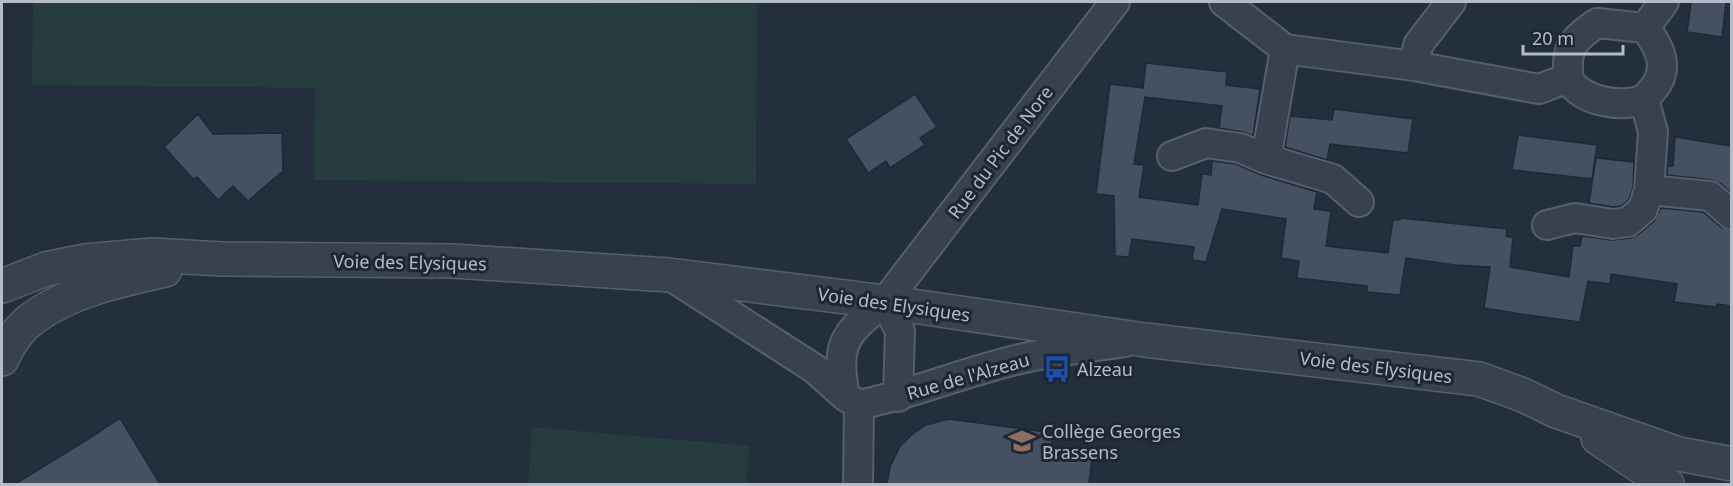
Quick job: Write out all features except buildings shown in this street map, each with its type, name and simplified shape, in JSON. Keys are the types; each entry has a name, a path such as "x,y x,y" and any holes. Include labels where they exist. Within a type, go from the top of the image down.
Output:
{"street":[{"name":"Rue du Pic de Nore","path":"885,302 1115,2"},
{"path":"1224,2 1285,49 1414,66 1539,89 1568,78"},
{"path":"1414,66 1418,45 1451,2"},
{"path":"1645,28 1665,2"},
{"path":"1597,23 1645,28 1656,41 1663,60 1659,82 1644,99 1628,104 1594,100 1577,90 1568,78 1568,55 1577,37 1597,23"},
{"path":"1266,159 1285,49"},
{"path":"1546,225 1575,218 1613,224 1628,222 1643,209 1649,190 1653,132 1644,99"},
{"path":"1172,156 1206,143 1240,148 1266,159 1333,179 1359,202"},
{"path":"1649,190 1710,196 1731,215"},
{"name":"Voie des Elysiques","path":"2,286 46,269 85,261 152,255 222,259 453,261 669,275 885,302 1145,339 1479,379 1523,395 1556,411 1679,454 1731,464"},
{"name":"Voie des Elysiques","path":"2,358 10,341 32,319 59,303 92,289 222,259"},
{"path":"669,275 814,369 852,400"},
{"name":"Rue de l'Alzeau","path":"885,302 900,331 898,397"},
{"path":"858,484 852,400 840,372 841,352 857,323 885,302"},
{"name":"Rue de l'Alzeau","path":"852,400 898,397 932,384 1029,357 1145,339"},
{"name":"Voie des Elysiques","path":"1556,411 1667,484"}],"green space":[{"path":"33,2 757,4 756,184 314,180 315,88 32,85"},
{"path":"532,427 750,446 746,484 528,484"}],"place":[{"name":"Alzeau","path":"1057,369"},
{"name":"Collège Georges Brassens","path":"1022,441"}]}
